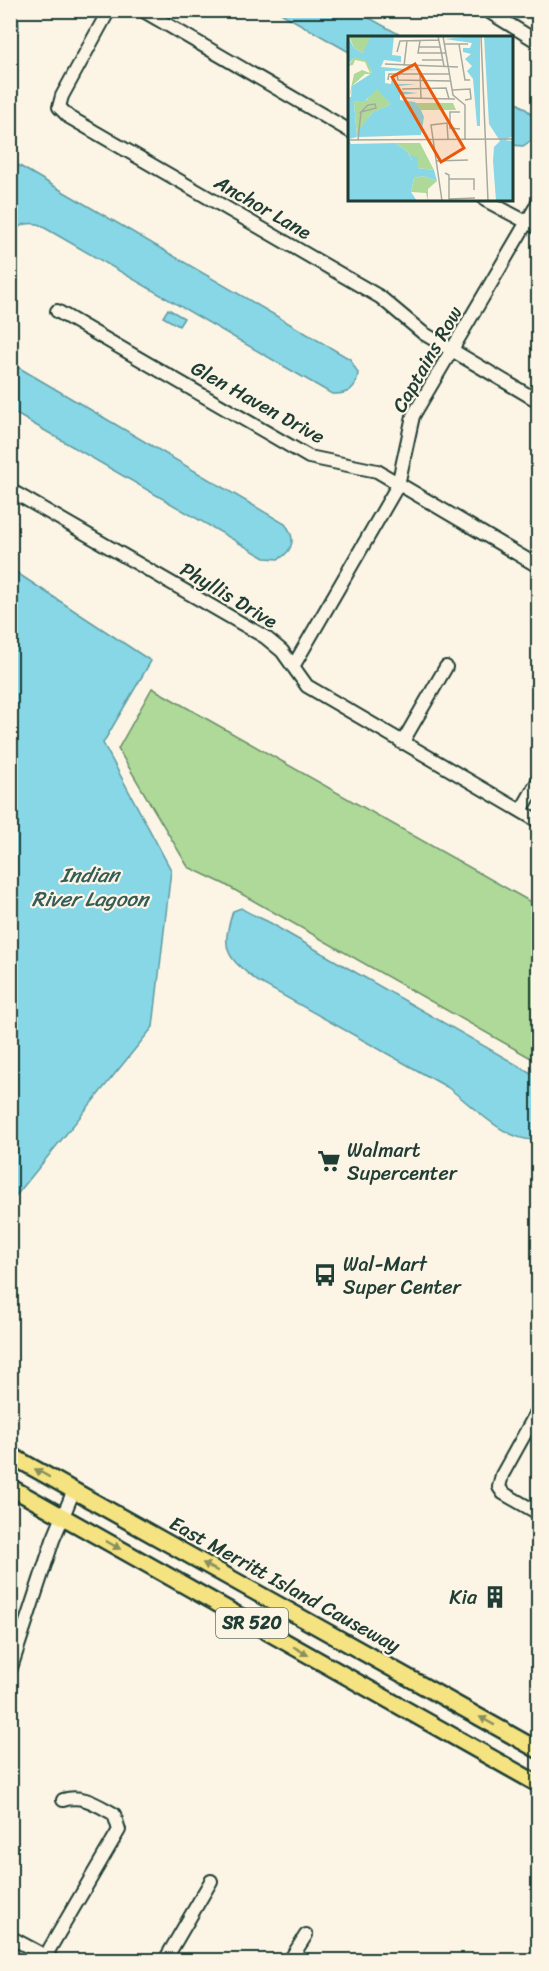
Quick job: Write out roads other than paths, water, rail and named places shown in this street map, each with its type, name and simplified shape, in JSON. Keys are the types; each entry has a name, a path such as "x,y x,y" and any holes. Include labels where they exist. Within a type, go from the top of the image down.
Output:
{"main road":[{"name":"East Merritt Island Causeway","path":"10,1455 538,1750"},
{"name":"SR 520","path":"10,1487 538,1784"}],"street":[{"name":"Anchor Lane","path":"109,10 62,96 59,107 69,117 380,297 411,325 538,401"},
{"path":"142,10 348,130"},
{"path":"486,10 537,37"},
{"path":"487,201 533,225"},
{"name":"Captains Row","path":"294,665 398,485 414,416 533,225 538,203"},
{"name":"Glen Haven Drive","path":"57,311 309,457 377,471 538,566"},
{"name":"Phyllis Drive","path":"10,490 265,637 294,665 307,686 538,821"},
{"path":"402,743 446,667"},
{"path":"521,811 538,781"},
{"path":"538,1410 501,1475 501,1491 538,1513"},
{"path":"10,1671 62,1517 74,1490"},
{"path":"10,1937 47,1959 118,1830 114,1814 87,1799 73,1797 63,1800"},
{"path":"165,1960 211,1881"},
{"path":"291,1960 306,1935"}],"water":[{"path":"11,10 17,16 19,25 11,47"},
{"path":"277,11 357,11 402,36 348,36 348,51"},
{"path":"513,101 528,111 534,119 535,138 523,146 513,145"},
{"path":"11,161 350,359 358,373 356,383 347,392 332,394 38,224 22,225 11,238"},
{"path":"168,309 184,318 179,326 163,317"},
{"path":"11,363 285,524 292,538 288,552 279,559 265,558 11,411"},
{"name":"Indian River Lagoon","path":"11,569 151,661 103,743 171,870 153,1027 11,1202"},
{"path":"241,908 538,1077 538,1140 525,1139 501,1129 447,1087 257,981 233,959 227,944 233,911"}],"place":[{"name":"Walmart Supercenter","path":"329,1161"},
{"name":"Wal-Mart Super Center","path":"325,1275"},
{"name":"Kia","path":"495,1597"}]}
